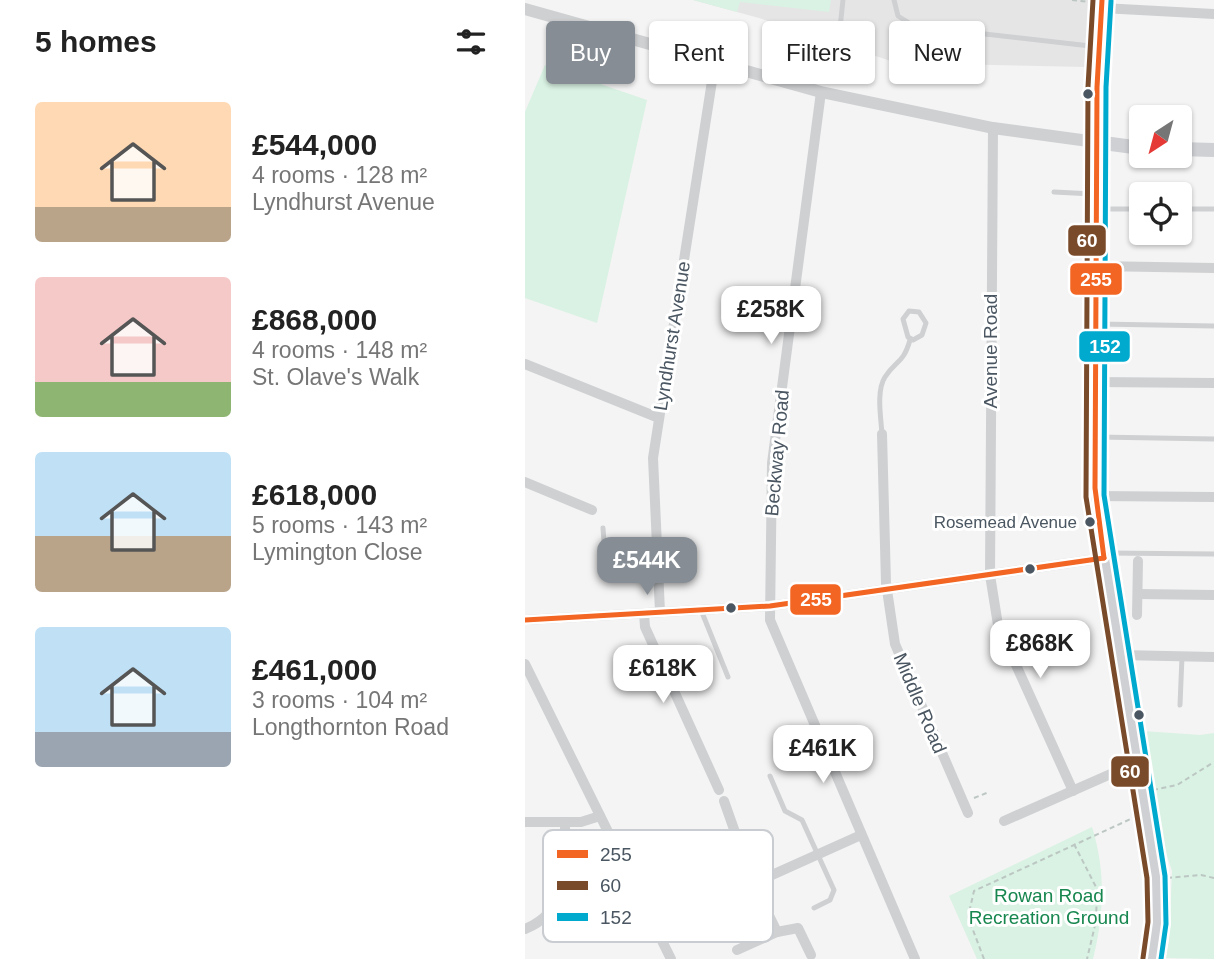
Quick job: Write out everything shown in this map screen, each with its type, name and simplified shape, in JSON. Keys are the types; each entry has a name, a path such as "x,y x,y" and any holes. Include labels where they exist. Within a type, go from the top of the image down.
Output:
{"main road":[{"path":"1129,146 1096,142 1095,496 1156,877 1157,923 1152,959"},
{"path":"1192,149 1214,150"}],"street":[{"path":"748,71 821,92 993,128 1096,142 1098,3 1214,14"},
{"path":"525,9 649,44"},
{"name":"Lyndhurst Avenue","path":"660,612 652,467 712,84"},
{"name":"Beckway Road","path":"821,92 772,463 770,606 774,633 915,959"},
{"name":"Avenue Road","path":"993,128 990,575 998,625 1073,791"},
{"path":"1096,266 1214,268"},
{"path":"525,364 659,418"},
{"path":"1095,382 1214,383"},
{"name":"Middle Road","path":"882,434 887,589 897,650 966,808"},
{"path":"525,482 592,510"},
{"path":"1095,496 1214,497"},
{"path":"525,620 770,606 990,575 1104,555"},
{"path":"1137,615 1138,561"},
{"path":"1138,594 1214,595"},
{"path":"644,613 645,627 719,790"},
{"path":"1120,654 1214,657"},
{"path":"525,664 607,830"},
{"path":"1004,821 1138,762"},
{"path":"724,802 736,830"},
{"path":"525,822 587,821 600,816"},
{"path":"565,822 565,830"},
{"path":"773,875 861,835"},
{"path":"525,929 543,918"},
{"path":"773,924 777,932"},
{"path":"773,934 798,928 811,955"},
{"path":"663,942 671,959"},
{"path":"737,950 755,942"}],"lane":[{"path":"841,21 843,0"},
{"path":"894,0 898,16 914,26 1099,47"},
{"path":"1054,192 1129,207"},
{"path":"1192,209 1214,209"},
{"path":"882,434 883,382 904,360 910,340 904,316 916,311 925,319 926,327 922,335 910,340"},
{"path":"1096,324 1214,326"},
{"path":"1095,437 1214,439"},
{"path":"603,528 605,556 657,554"},
{"path":"1104,555 1214,554"},
{"path":"701,610 728,677"},
{"path":"1180,705 1182,657"},
{"path":"770,775 785,811 802,820 834,894 830,900 814,908"}],"path":[{"path":"1072,0 1098,3"},
{"path":"1142,792 1177,785 1214,762"},
{"path":"966,808 989,792"},
{"path":"984,959 968,917 974,891 1074,843 1146,815"},
{"path":"1074,843 1097,889 1095,921 1087,959"},
{"path":"1156,877 1201,875 1214,878"}],"shaded area":[{"path":"693,0 1092,0 1085,67 985,65 985,21 889,21 889,60 875,56 875,21 768,21"}],"green space":[{"path":"693,0 831,0 829,12 740,2 737,12"},
{"path":"545,65 546,84 600,84 647,100 597,323 525,298 525,112"},
{"path":"1143,731 1200,735 1214,733 1214,959 1165,958 1169,941 1172,871 1160,834"},
{"name":"Rowan Road Recreation Ground","path":"1092,827 1100,860 1102,893 1093,959 977,959 949,896"}],"transit line":[{"name":"60","path":"1093,0 1088,87 1086,497 1147,878 1148,922 1143,958"},
{"name":"255","path":"1102,0 1097,87 1095,488 1104,558"},
{"name":"152","path":"1111,1 1106,87 1104,495 1165,876 1166,924 1161,959"},
{"name":"255","path":"525,620 770,606 1104,558"}],"place":[{"name":"Rosemead Avenue","path":"1090,522"}]}
